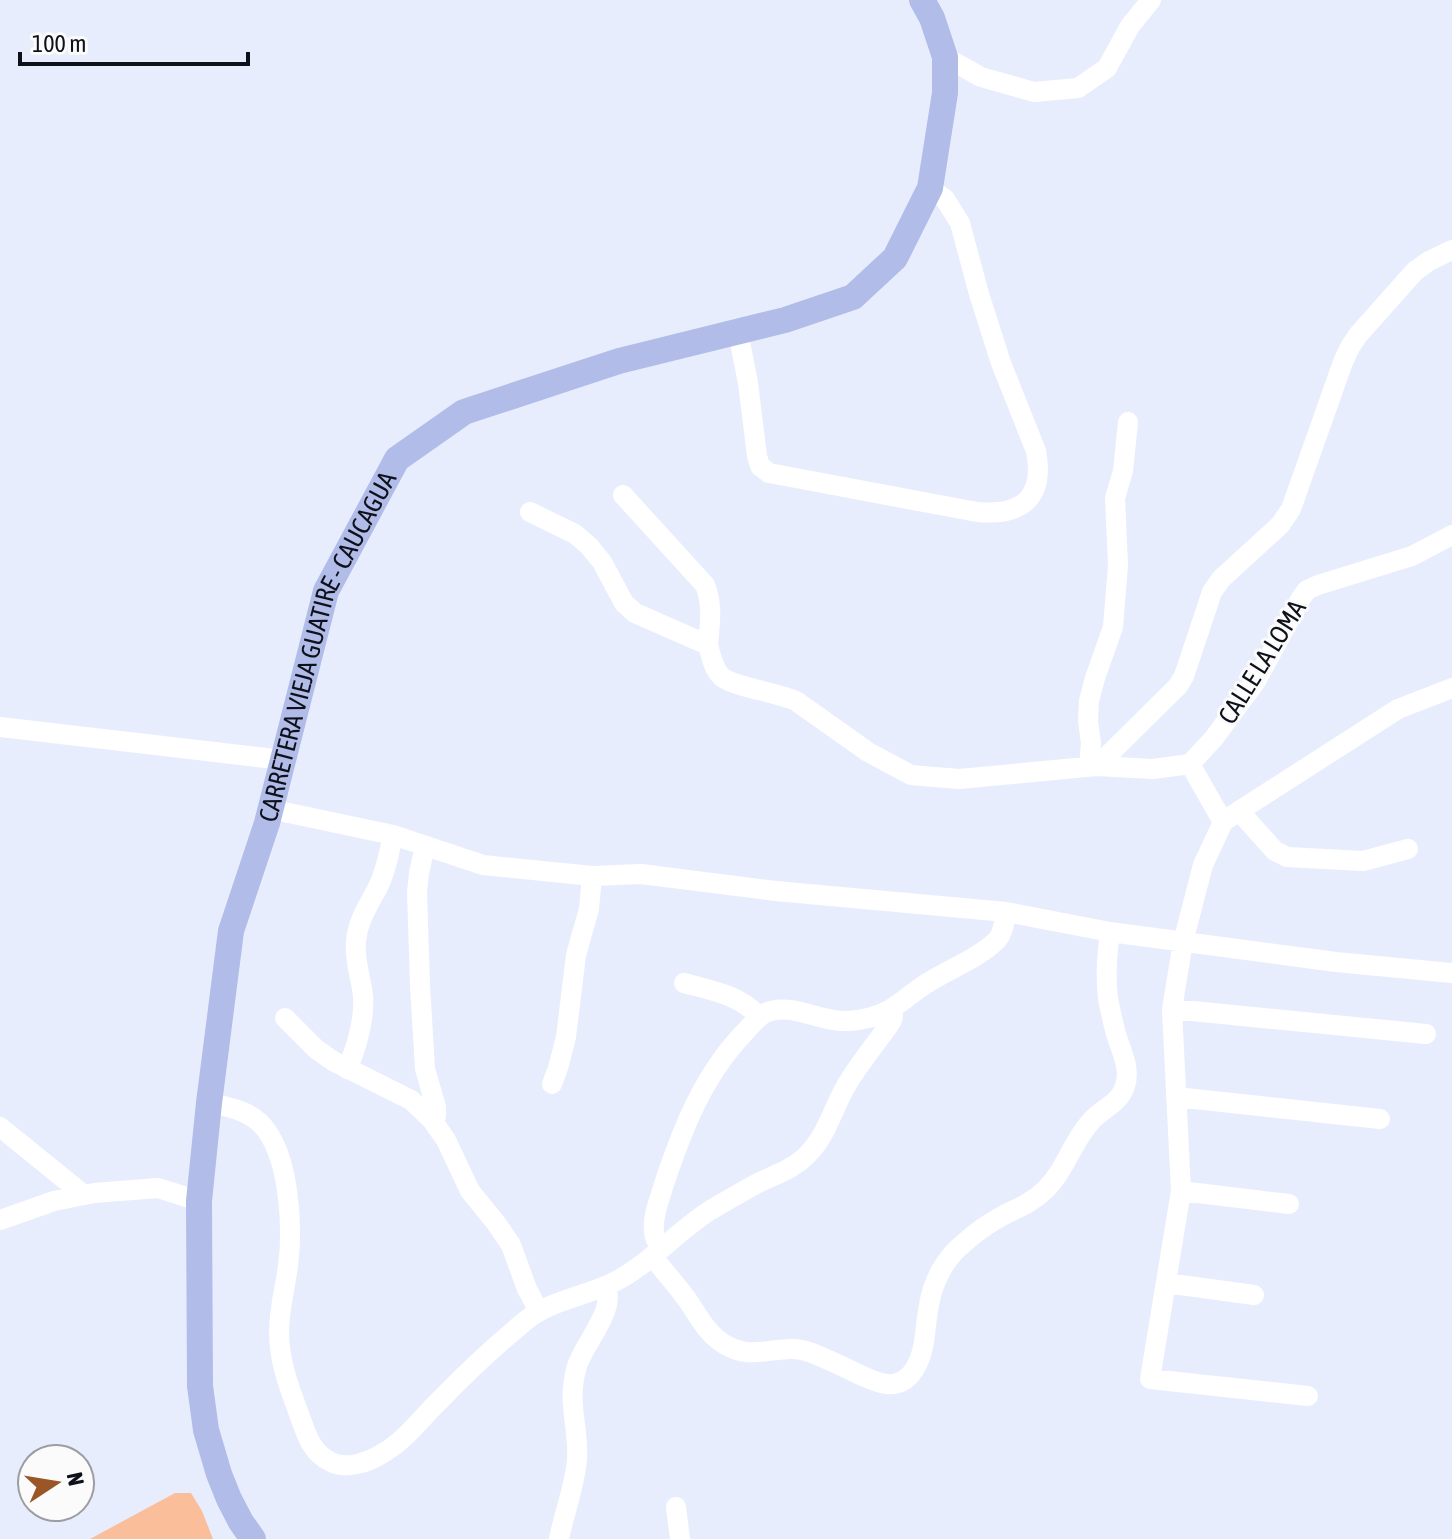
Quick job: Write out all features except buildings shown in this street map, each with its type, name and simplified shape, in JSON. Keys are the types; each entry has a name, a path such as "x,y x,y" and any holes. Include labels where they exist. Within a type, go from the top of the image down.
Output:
{"main road":[{"name":"CARRETERA VIEJA GUATIRE - CAUCAGUA","path":"253,1539 229,1499 206,1430 200,1386 199,1201 231,931 270,809 326,591 397,459 464,412 619,361 785,320 853,297 895,258 930,188 945,93 945,57 932,18 922,0"}],"street":[{"path":"945,57 981,77 1034,92 1078,88 1107,68 1130,26 1151,0"},
{"path":"738,332 757,456 760,466 769,473 977,512 1003,513 1019,507 1036,488 1039,463 1036,451 990,331 960,223 945,199 930,188"},
{"path":"1093,767 1178,686 1212,592 1221,579 1280,525 1291,509 1343,362 1358,335 1415,271 1452,250"},
{"path":"1093,767 1089,701 1113,627 1118,565 1115,498 1123,471 1128,422"},
{"path":"623,495 705,585 712,610 708,645 715,667 727,681 784,695 796,701 868,752 911,775 959,779 1093,767 1153,769 1190,764 1231,817 1287,857 1363,861 1408,849"},
{"path":"530,512 575,534 589,546 602,562 624,603 635,613 708,645"},
{"name":"CALLE LA LOMA","path":"1190,764 1214,738 1256,681 1307,590 1412,556 1452,535"},
{"path":"1308,1396 1150,1379 1181,1191 1172,1009 1183,942 1203,865 1231,817 1398,709 1452,688"},
{"path":"0,727 283,760"},
{"path":"270,809 393,835 483,865 592,876 641,874 776,891 1006,912 1183,942 1452,973"},
{"path":"347,1069 363,1008 356,962 358,928 385,870 393,835"},
{"path":"425,846 417,892 419,973 423,1057 436,1107 436,1116 432,1120"},
{"path":"552,1084 566,1037 576,955 589,909 592,876"},
{"path":"1006,912 1003,931 988,948 926,983 890,1009 869,1018 845,1022 777,1009 759,1017 714,1070 687,1121 654,1220 656,1252 705,1328 722,1343 751,1354 797,1349 816,1354 875,1383 901,1383 910,1376 924,1345 932,1292 951,1255 985,1226 1043,1192 1062,1171 1087,1126 1123,1092 1127,1067 1111,1015 1106,976 1110,932"},
{"path":"684,983 734,998 753,1009 759,1017"},
{"path":"209,1103 234,1108 252,1117 275,1144 287,1196 290,1235 279,1318 281,1354 288,1383 307,1437 315,1450 337,1465 354,1464 384,1453 403,1438 441,1398 539,1311 627,1275 707,1212 792,1167 808,1154 820,1140 854,1072 891,1022 890,1009"},
{"path":"1172,1009 1426,1034"},
{"path":"285,1018 316,1049 347,1069 411,1100 432,1120 446,1140 470,1191 511,1245 527,1289 539,1311"},
{"path":"1176,1097 1380,1119"},
{"path":"0,1127 84,1195"},
{"path":"0,1220 54,1201 84,1195 158,1188 199,1201"},
{"path":"1181,1191 1289,1204"},
{"path":"1166,1283 1254,1295"},
{"path":"559,1539 577,1462 573,1384 581,1355 606,1310 606,1286"},
{"path":"676,1507 680,1539"}],"shaded area":[{"path":"175,1493 191,1493 213,1539 90,1539"}]}
